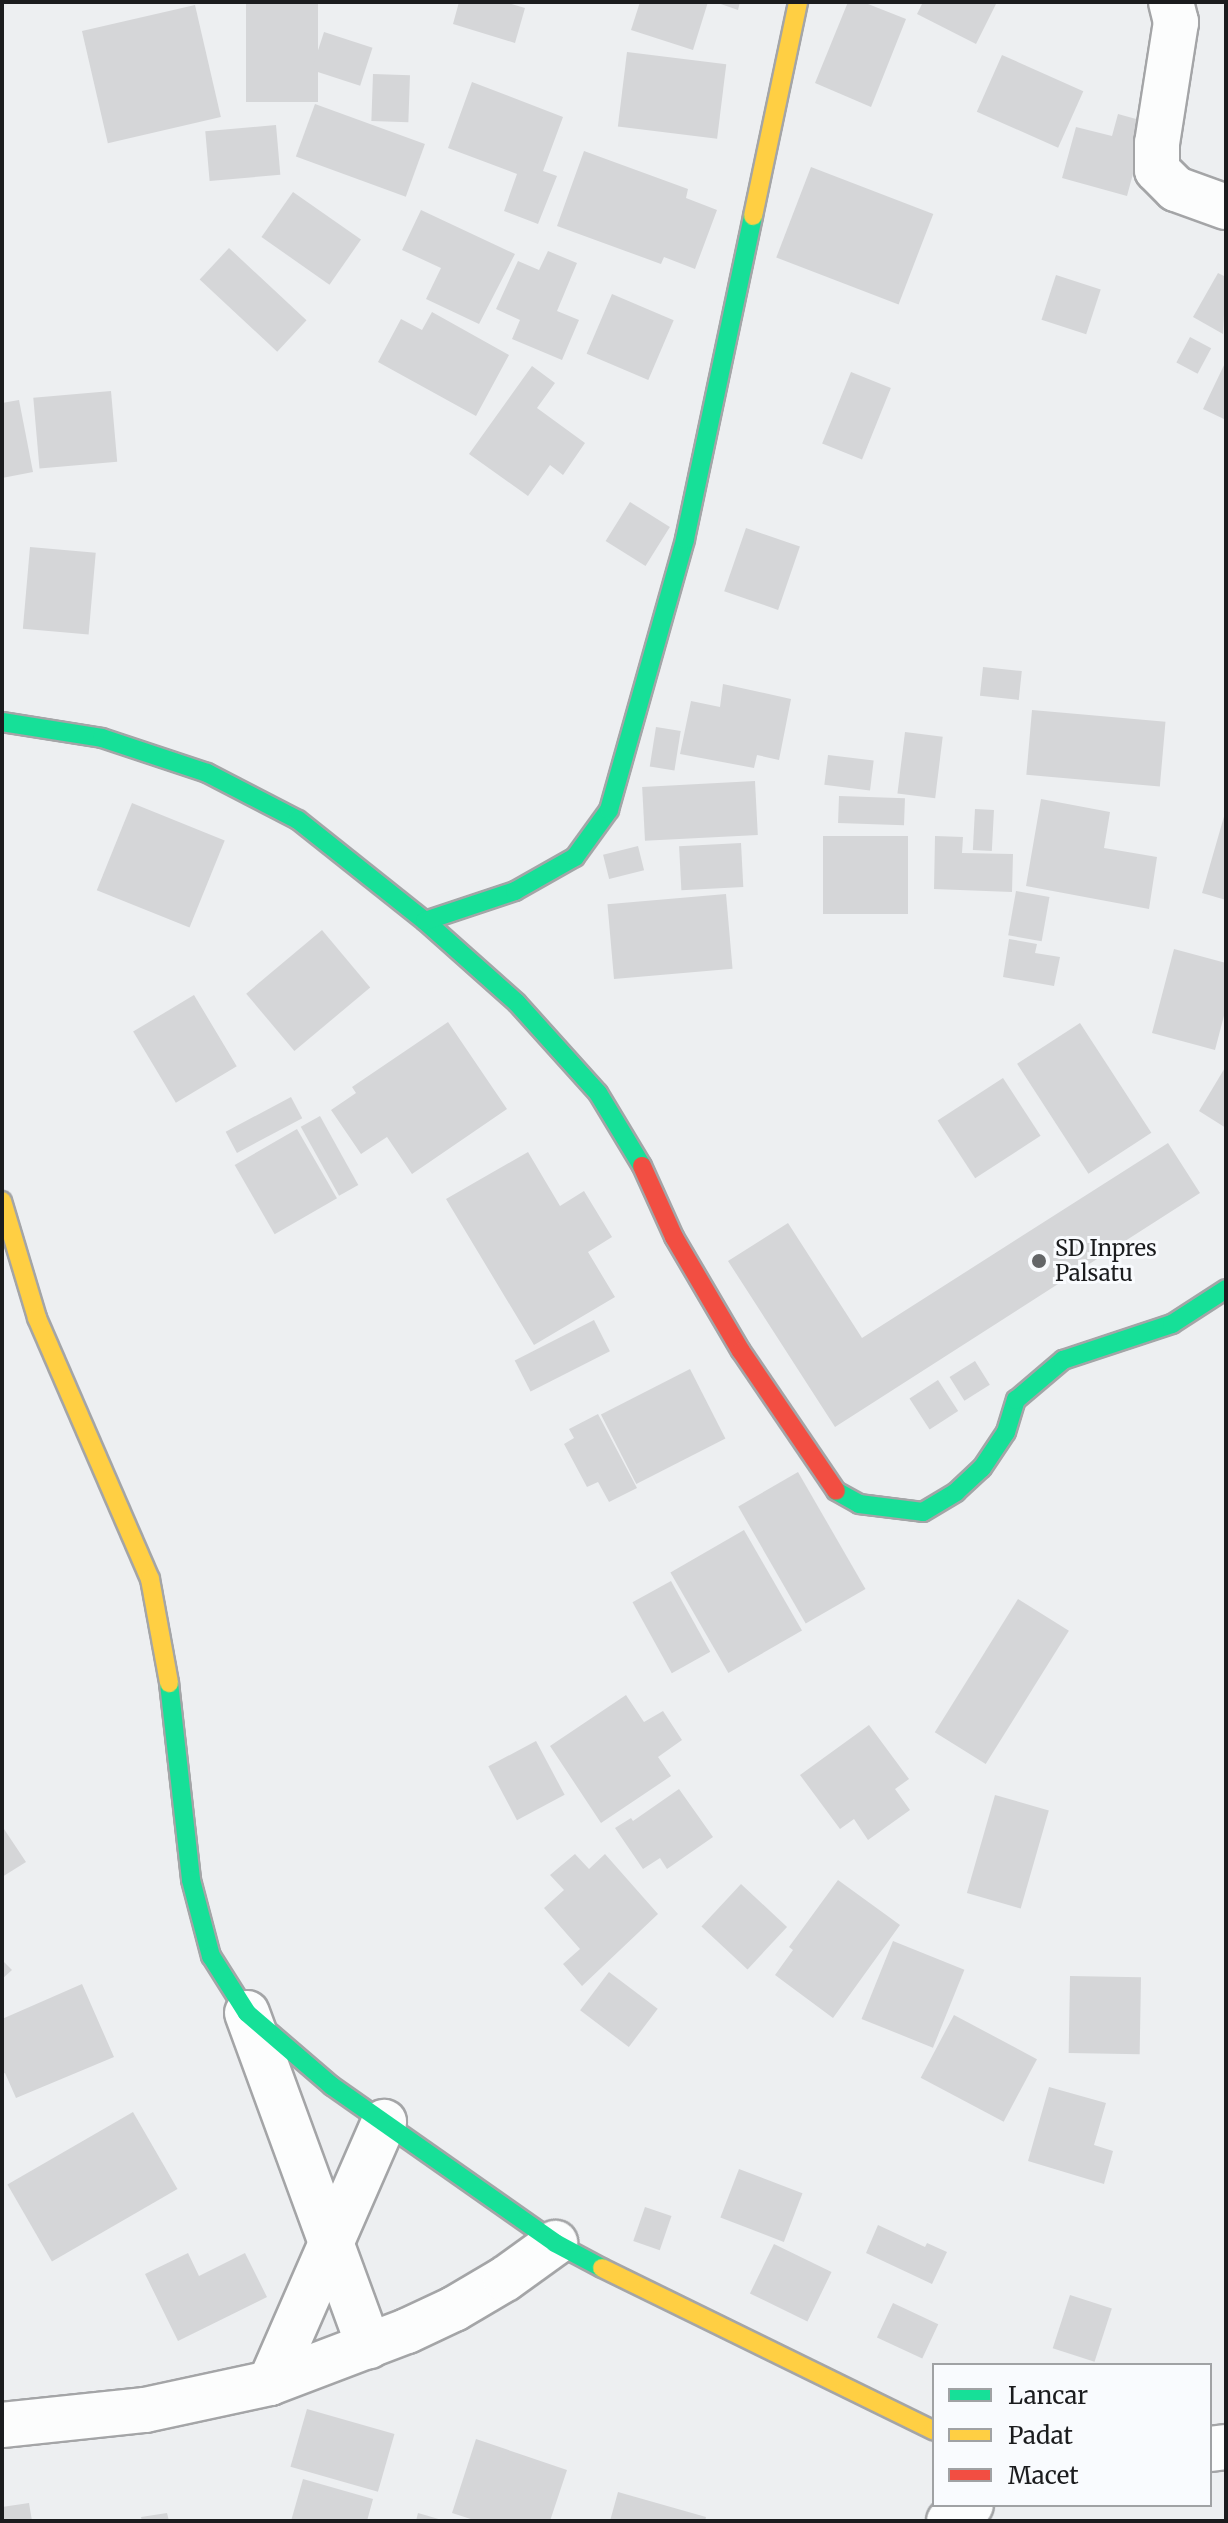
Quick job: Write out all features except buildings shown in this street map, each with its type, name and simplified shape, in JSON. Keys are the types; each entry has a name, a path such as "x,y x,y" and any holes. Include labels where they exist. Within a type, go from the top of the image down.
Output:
{"street":[{"path":"425,921 515,891 575,857 609,810 685,539 798,2"},
{"path":"1171,2 1176,22 1157,143 1157,170 1176,189 1226,207"},
{"path":"2,722 102,738 207,773 298,820 425,921 517,1003 598,1093 635,1149 674,1237 741,1351 833,1489 859,1504 923,1512 956,1492 982,1468 1006,1432 1016,1400 1063,1360 1172,1324 1226,1289"},
{"path":"2,1201 37,1318 150,1579 167,1661 191,1880 211,1956 247,2013 369,2346"},
{"path":"247,2013 332,2086 555,2243 721,2329 932,2430"},
{"path":"270,2383 384,2122"},
{"path":"2,2425 145,2410 270,2383 369,2346 454,2309 505,2279 555,2243"},
{"path":"949,2521 968,2507"}],"traffic: fast":[{"path":"425,921 515,891 575,857 609,810 685,539 753,216"},
{"path":"2,722 102,738 207,773 298,820 425,921 517,1003 598,1093 642,1166"},
{"path":"836,1491 859,1504 923,1512 956,1492 982,1468 1006,1432 1016,1400 1063,1360 1172,1324 1226,1289"},
{"path":"169,1683 191,1880 211,1956 247,2013 332,2086 555,2243 602,2268"}],"traffic: slow":[{"path":"753,216 798,2"},
{"path":"2,1201 37,1318 150,1579 169,1683"},
{"path":"602,2268 932,2430"}],"traffic: jam":[{"path":"642,1166 674,1237 741,1351 836,1491"}],"place":[{"name":"SD Inpres Palsatu","path":"1039,1261"}]}
